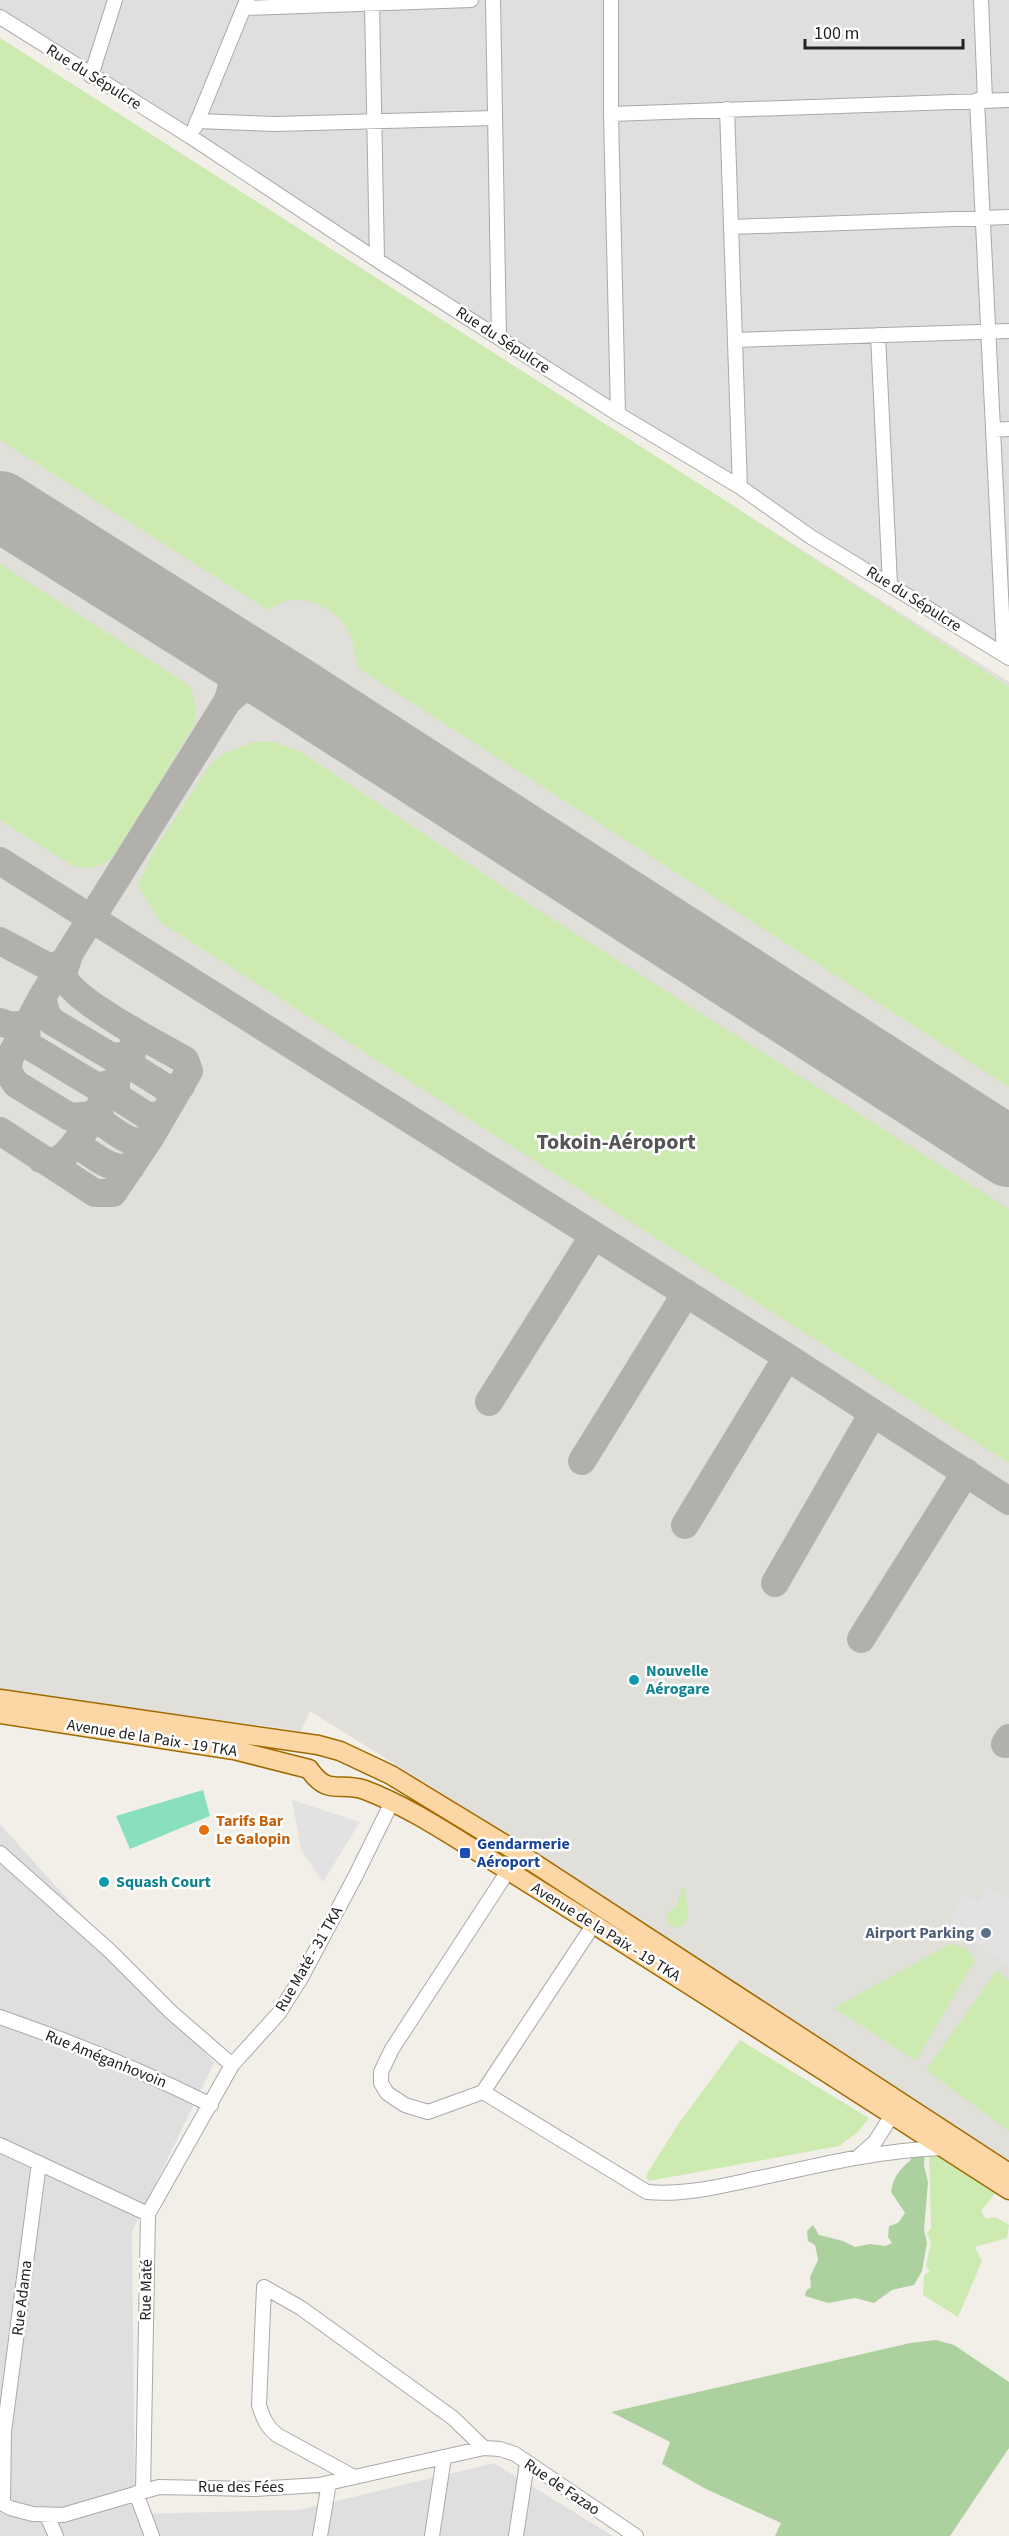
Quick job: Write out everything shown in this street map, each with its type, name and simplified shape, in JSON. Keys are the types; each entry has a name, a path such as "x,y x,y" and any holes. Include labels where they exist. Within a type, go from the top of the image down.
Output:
{"main road":[{"name":"Avenue de la Paix - 19 TKA","path":"0,1699 318,1745 340,1751 407,1784 514,1850 1009,2173"},
{"name":"Avenue de la Paix - 19 TKA","path":"0,1714 234,1750 309,1769 316,1779 331,1788 363,1789 392,1802 594,1924 1009,2190"}],"street":[{"path":"91,76 115,0"},
{"path":"191,137 246,4 471,0"},
{"path":"493,0 499,338"},
{"path":"611,0 611,114 618,414"},
{"path":"981,0 982,218 986,332 1006,657"},
{"path":"372,3 377,260"},
{"name":"Rue du Sépulcre","path":"0,17 191,137 377,260 618,414 740,487 812,537 1006,657"},
{"path":"611,114 1009,99"},
{"path":"727,109 740,487"},
{"path":"197,121 275,124 375,123 495,118"},
{"path":"731,226 1009,217"},
{"path":"735,340 1009,331"},
{"path":"878,335 890,584"},
{"path":"993,430 1009,429"},
{"name":"Rue Maté - 31 TKA","path":"211,2105 232,2065 279,2013 301,1978 356,1877 392,1802"},
{"path":"0,1854 111,1951 171,2012 232,2065"},
{"path":"508,1871 392,2049 381,2072 381,2083 387,2093 405,2105 421,2111 435,2111 483,2092 594,1924"},
{"name":"Rue Améganhovoin","path":"0,2017 47,2033 158,2079 211,2105"},
{"path":"483,2092 647,2192 670,2193 723,2185 859,2156 908,2149 944,2148"},
{"name":"Rue Maté","path":"140,2492 148,2214 211,2105"},
{"path":"859,2156 875,2142 892,2115"},
{"path":"0,2145 148,2214"},
{"name":"Rue Adama","path":"1,2504 4,2432 39,2163"},
{"path":"354,2477 277,2435 268,2428 262,2417 259,2405 264,2287 301,2308 453,2418 484,2448"},
{"name":"Rue des Fées","path":"1,2504 19,2511 47,2516 79,2511 166,2486 255,2489 329,2483 484,2448"},
{"name":"Rue de Fazao","path":"484,2448 500,2449 514,2454 636,2536"},
{"path":"432,2536 444,2457"},
{"path":"516,2536 527,2463"},
{"path":"320,2536 329,2483"},
{"path":"140,2492 152,2536"},
{"path":"47,2516 56,2536"}],"shaded area":[{"path":"0,0 1009,0 1009,652 469,311 228,154 0,10"},
{"path":"0,38 1009,682 1009,2163 512,1837 310,1711 301,1731 0,1690"},
{"path":"292,1800 360,1822 323,1882 301,1850"},
{"path":"0,1824 214,2063 132,2232 135,2514 299,2510 494,2463 613,2536 161,2536 136,2516 145,2536 0,2536"},
{"name":"Airport Parking","path":"989,1887 1009,1898 1009,1967 950,1923 964,1894 978,1902"}],"green space":[{"path":"0,38 723,499 1009,687 1009,1087 358,668 349,632 338,617 330,611 304,600 283,602 268,610 0,440"},
{"path":"0,564 189,685 193,695 194,725 118,851 98,866 86,868 73,866 0,820"},
{"path":"253,742 275,742 301,752 537,909 1009,1209 1009,1463 160,922 138,886 151,855 210,765 221,755"},
{"path":"203,1790 210,1816 130,1849 116,1816"},
{"path":"682,1888 685,1888 688,1917 686,1922 678,1928 669,1925 667,1915 677,1904"},
{"path":"950,1944 966,1948 974,1962 916,2061 834,2008"},
{"path":"997,1970 1009,1981 1009,2131 926,2070"},
{"path":"740,2040 869,2118 858,2132 839,2146 649,2181 646,2178 648,2172 679,2123"},
{"path":"942,2148 1000,2188 981,2211 986,2219 995,2217 1009,2225 1007,2238 975,2247 982,2261 958,2317 923,2295 924,2275 930,2272 926,2266 931,2242 927,2233 931,2228 929,2150"},
{"path":"925,2151 924,2166 928,2182 924,2230 927,2243 922,2271 914,2285 892,2290 874,2303 855,2298 828,2303 805,2296 806,2291 811,2287 810,2277 818,2260 815,2245 808,2241 807,2231 813,2225 819,2235 843,2241 855,2247 870,2244 885,2246 892,2243 888,2237 889,2226 898,2223 905,2213 891,2192 893,2182 900,2170 911,2160 908,2153"},
{"path":"936,2340 954,2345 1009,2382 1009,2448 950,2536 775,2536 781,2523 706,2489 662,2464 670,2442 611,2412 910,2343"}],"taxiway":[{"path":"219,645 224,651 232,672 232,687 227,702 242,690 257,685 273,684 291,689"},
{"path":"0,1071 9,1059 42,997 227,702"},
{"path":"0,861 787,1357 1009,1501"},
{"path":"0,941 49,967 61,964 69,955 63,973 68,983 80,995 116,1021 185,1060 189,1071 150,1138 113,1193 95,1193 0,1131"},
{"path":"42,997 47,1016 53,1022 112,1057 131,1055 133,1067"},
{"path":"0,1022 12,1026 27,1024 26,1041 31,1047 94,1085 103,1086 116,1081"},
{"path":"41,1159 50,1161 59,1159 67,1153 86,1128 131,1055 135,1042 131,1029"},
{"path":"9,1059 8,1072 16,1084 70,1117 94,1115"},
{"path":"123,1067 133,1067 168,1089 181,1086"},
{"path":"116,1081 116,1096 149,1117 163,1114"},
{"path":"98,1110 102,1123 125,1138 137,1142 150,1138"},
{"path":"80,1137 83,1149 100,1160 118,1168 131,1167"},
{"path":"489,1402 594,1235"},
{"path":"582,1461 686,1293"},
{"path":"685,1525 787,1357"},
{"path":"775,1583 873,1413"},
{"path":"861,1639 966,1472"},
{"path":"1005,1744 1009,1738"}],"runway":[{"path":"0,506 291,689 1009,1152"}],"place":[{"name":"Nouvelle Aérogare","path":"634,1680"},
{"name":"Tarifs Bar Le Galopin","path":"204,1830"},
{"name":"Gendarmerie Aéroport","path":"465,1853"},
{"name":"Squash Court","path":"104,1882"},
{"name":"Airport Parking","path":"986,1933"}],"district":[{"name":"Tokoin-Aéroport","path":"616,1142"}]}
